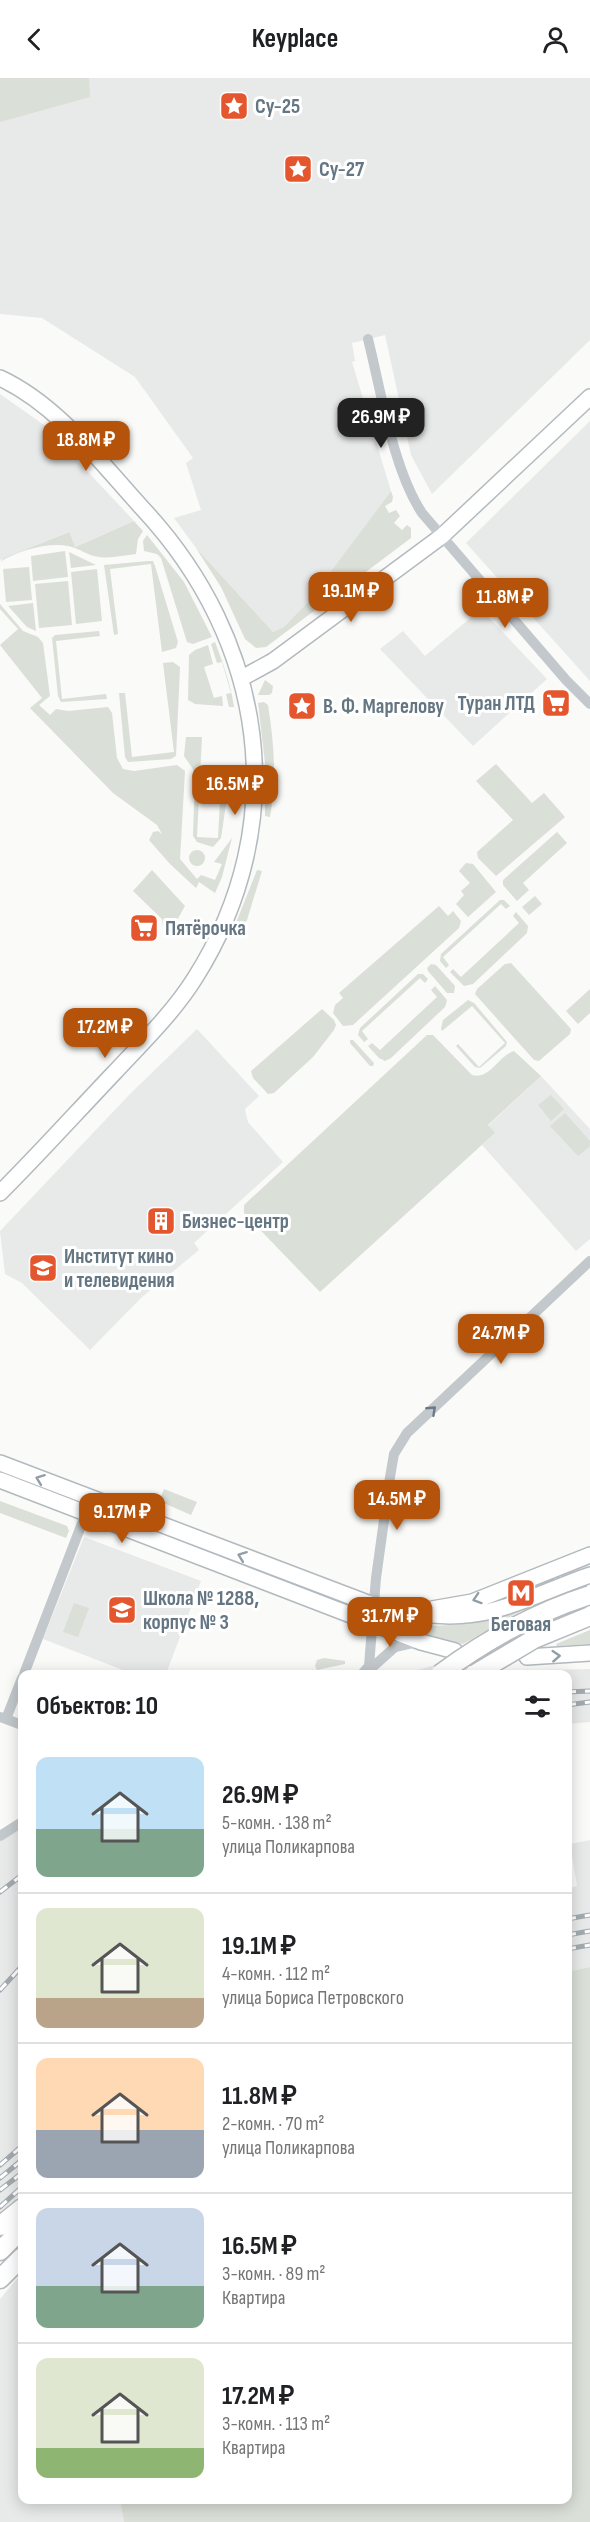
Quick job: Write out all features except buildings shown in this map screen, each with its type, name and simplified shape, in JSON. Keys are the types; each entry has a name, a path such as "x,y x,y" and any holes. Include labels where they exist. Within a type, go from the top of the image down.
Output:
{"main road":[{"path":"446,1670 472,1651 506,1631 559,1606 590,1595"},
{"path":"482,1670 534,1639 590,1616"},
{"path":"0,2226 18,2211"},
{"path":"0,2251 18,2233"},
{"path":"0,2279 18,2261"}],"street":[{"path":"368,339 404,479 411,497 422,513 566,680 590,704"},
{"path":"0,378 38,402 71,431 181,552 216,611 242,678 252,734 255,791 246,852 232,902 221,930 195,978 166,1017 0,1193"},
{"path":"242,678 273,661 442,536 590,397"},
{"path":"366,1670 369,1666 373,1605 394,1454 407,1433 590,1262"},
{"path":"0,1463 373,1605 432,1616 474,1615 506,1607 590,1575"},
{"path":"0,1480 421,1642 455,1651"},
{"path":"26,1670 86,1513"},
{"path":"373,1605 407,1610 456,1605 487,1596 590,1555"},
{"path":"370,1670 395,1647 421,1642"},
{"path":"527,1657 590,1653"},
{"path":"18,1686 3,1718 18,1724"},
{"path":"0,1836 18,1825"}],"shaded area":[{"path":"0,78 590,78 590,340 432,494 411,455 385,335 352,343 355,361 352,362 391,491 307,603 284,627 273,632 196,548 174,518 201,510 186,463 193,458 135,377 42,318 0,314"},
{"path":"0,78 89,78 90,97 0,122"},
{"path":"0,394 44,425 134,521 74,547 68,532 0,560"},
{"path":"590,421 590,681 466,543"},
{"path":"391,491 392,502 385,506 389,513 396,510 400,516 394,523 402,530 407,525 411,528 411,538 266,647 256,648 245,639 221,587 196,548 273,632 284,627 307,603"},
{"path":"134,521 143,531 138,539 136,554 104,557 91,555 68,546 51,545 24,551 0,562 4,558 69,532 75,547"},
{"path":"147,535 184,582 212,637 193,644 187,642 161,558 157,554 144,551 143,541"},
{"path":"65,551 68,577 33,581 31,556"},
{"path":"69,552 96,565 71,568"},
{"path":"153,561 178,642 176,648 162,652 151,564 110,569 118,634 114,635 104,565"},
{"path":"29,567 32,600 6,602 3,569"},
{"path":"97,569 102,621 76,624 71,572"},
{"path":"68,581 72,625 39,628 35,584"},
{"path":"33,603 36,631 27,627 8,606"},
{"path":"0,604 23,631 38,637 43,643 50,696 39,705 50,715 56,709 68,711 108,707 112,713 117,758 123,769 134,771 177,765 185,771 180,859 197,879 201,875 215,880 222,864 214,862 232,838 222,877 215,893 199,882 196,888 170,864 149,840 153,832 158,831 162,834 157,825 113,793 30,708 42,698 0,645 18,629 0,609"},
{"path":"481,609 547,679 473,746 380,649 403,631 425,656"},
{"path":"99,631 100,636 56,641 62,699 106,694 107,699 61,702 58,696 52,638 55,635"},
{"path":"215,642 224,666 229,682 234,707 229,707 226,694 231,693 222,662 217,663 211,644"},
{"path":"208,645 213,664 204,667 214,698 222,696 223,706 195,704 188,700 189,655"},
{"path":"173,662 180,667 176,756 171,759 128,762 125,757 119,693 125,693 132,757 174,752 163,663"},
{"path":"265,680 273,686 272,693 258,695"},
{"path":"264,702 268,705 274,761 270,817 265,816 265,763 258,703"},
{"path":"186,737 202,737 197,837 218,838 221,782 229,784 221,838 213,847 197,842 193,836 195,772 184,756"},
{"path":"496,764 532,803 544,793 565,817 496,876 478,858 477,852 513,820 476,781"},
{"path":"557,832 567,843 523,883 529,890 517,901 503,885 503,880"},
{"path":"197,850 203,852 205,858 203,864 197,866 191,864 189,858 191,852"},
{"path":"466,863 473,864 496,892 468,917 456,904 464,895 461,891 470,883 459,871"},
{"path":"152,870 185,906 170,933 163,926 162,919 133,891"},
{"path":"257,870 262,871 247,920 236,934 232,933"},
{"path":"535,896 542,904 529,915 522,907"},
{"path":"500,900 504,900 510,906 506,909 501,904 443,957 449,965 446,968 440,961 441,954"},
{"path":"439,906 448,916 453,911 461,921 459,928 353,1025 343,1026 333,1013 335,1005 343,998 339,993"},
{"path":"516,912 528,926 527,933 473,984 464,986 450,972 453,969 461,977 519,923 513,916"},
{"path":"511,963 571,1029 570,1034 539,1061 534,1060 475,994 477,989 505,964"},
{"path":"431,964 436,965 455,986 454,993 447,993 428,971 427,968"},
{"path":"418,974 423,974 428,979 425,983 420,978 362,1031 368,1039 364,1042 358,1035 360,1028"},
{"path":"435,986 447,1000 445,1007 391,1058 385,1061 379,1058 368,1046 372,1043 380,1050 437,997 431,990"},
{"path":"590,989 590,1013 578,1024 566,1011"},
{"path":"468,1000 474,1003 507,1042 506,1046 480,1068 475,1067 456,1046 458,1044 479,1067 505,1043 472,1006 442,1031 441,1029 443,1020"},
{"path":"322,1009 334,1020 336,1025 334,1030 313,1057 274,1093 268,1094 253,1078 251,1071"},
{"path":"197,1029 259,1096 245,1109 248,1122 283,1162 194,1243 199,1250 141,1298 90,1350 22,1283 5,1274 0,1231 130,1094"},
{"path":"427,1035 433,1035 472,1075 484,1074 514,1051 541,1076 488,1125 495,1133 320,1292 244,1213 244,1205"},
{"path":"350,1040 353,1040 374,1063 373,1066 370,1066 350,1043"},
{"path":"541,1076 590,1129 590,1239 576,1251 482,1145 495,1133 488,1126"},
{"path":"551,1095 564,1109 551,1121 538,1105"},
{"path":"565,1113 590,1141 590,1146 578,1156 550,1126"},
{"path":"164,1489 197,1502 191,1515 159,1501"},
{"path":"0,1501 67,1526 69,1531 66,1538 0,1513"},
{"name":"Школа № 1288, корпус № 3","path":"84,1537 201,1581 168,1670 123,1670 43,1639"},
{"path":"74,1603 89,1608 78,1637 63,1632"},
{"path":"522,1610 463,1644 409,1629 412,1625 454,1625 481,1621"},
{"path":"590,1630 590,1644 557,1646 556,1644"},
{"path":"324,1658 345,1661 345,1664 317,1670 315,1666 317,1660"},
{"path":"435,1665 491,1670 418,1670"},
{"path":"590,1669 590,1722 572,1724 572,1670 546,1670"},
{"path":"18,1830 18,2197 0,2213 0,1841"},
{"path":"590,1840 590,1967 572,1971 572,1888 577,1886 572,1844"},
{"path":"590,1967 590,2522 124,2522 121,2504 572,2504 572,1971"},
{"path":"18,2278 18,2504 121,2504 124,2522 0,2522 0,2299"}],"railway":[{"path":"572,1692 590,1691"},
{"path":"572,1704 590,1702"},
{"path":"0,1892 18,1878"},
{"path":"572,1918 590,1915"},
{"path":"572,1934 590,1931"},
{"path":"572,1948 590,1945"},
{"path":"0,1990 18,1970"},
{"path":"0,2165 18,2149"},
{"path":"0,2178 18,2163"},
{"path":"0,2190 18,2176"},
{"path":"0,2207 18,2191"}],"place":[{"name":"Су-25","path":"234,106"},
{"name":"Су-27","path":"298,169"},
{"name":"Туран ЛТД","path":"556,703"},
{"name":"В. Ф. Маргелову","path":"302,706"},
{"name":"Пятёрочка","path":"144,928"},
{"name":"Бизнес-центр","path":"161,1221"},
{"name":"Институт кино и телевидения","path":"43,1268"},
{"name":"Беговая","path":"521,1593"},
{"name":"Школа № 1288, корпус № 3","path":"122,1610"}]}
